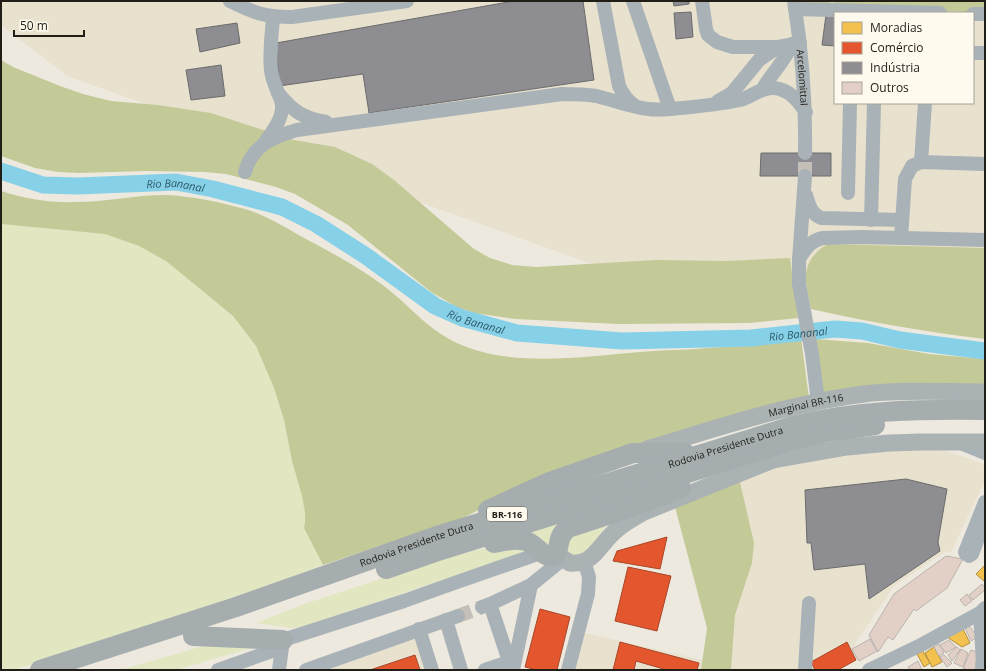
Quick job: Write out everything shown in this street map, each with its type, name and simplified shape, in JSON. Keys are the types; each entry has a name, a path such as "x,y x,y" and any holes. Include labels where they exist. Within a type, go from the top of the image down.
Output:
{"highway":[{"name":"Rodovia Presidente Dutra","path":"81,670 193,636 438,544 707,452 793,426 823,418 867,413 904,410 985,410"},
{"name":"Rodovia Presidente Dutra","path":"40,670 438,544 754,453 793,440 826,432 898,423 985,423"},
{"path":"438,544 528,491 547,482 633,453 707,452"},
{"path":"438,544 517,540 531,543 553,556 558,550 559,538 568,528 632,507 693,483 754,453"},
{"path":"193,636 282,644"}],"main road":[{"name":"Marginal BR-116","path":"633,453 778,410 817,402 864,394 902,391 985,392"},
{"path":"553,556 570,564 584,562 590,559 612,533 624,523 644,512 773,460 847,447 889,443 985,442"}],"street":[{"path":"230,1 258,14 273,17 292,18 407,1"},
{"path":"603,1 619,86 629,102 637,108"},
{"path":"633,1 670,109"},
{"path":"702,1 708,35 717,42 733,47 778,47 796,43"},
{"path":"794,5 825,5 926,12"},
{"name":"Arcelomittal","path":"794,5 796,43 806,112 805,153"},
{"path":"974,14 985,14"},
{"path":"263,145 279,120 281,111 281,102 273,82 271,68 273,17"},
{"path":"762,90 770,76 796,43"},
{"path":"711,104 732,93 759,60 778,47"},
{"path":"974,53 985,54"},
{"path":"245,172 251,156 263,145 276,137 297,130 562,94 596,96 637,108 650,110 742,100 762,90 772,87 784,90 798,100 806,112"},
{"path":"278,92 292,109 300,115 338,124"},
{"path":"848,193 850,104"},
{"path":"871,220 874,104"},
{"path":"921,162 925,104"},
{"path":"901,238 904,184 906,176 912,166 921,162 985,164"},
{"path":"805,176 799,260 799,284 810,339 817,402"},
{"path":"805,191 812,211 818,217 902,220"},
{"path":"799,260 807,247 818,239 861,237 985,240"},
{"path":"957,442 985,453"},
{"path":"985,502 965,552 969,556 972,554 985,520"},
{"path":"511,667 531,585 553,556"},
{"path":"218,670 282,644 460,580 553,556"},
{"path":"568,670 588,594 589,577 584,562"},
{"path":"511,667 486,606 531,585"},
{"path":"805,670 809,603"},
{"path":"869,670 921,645 982,610 982,670"},
{"path":"306,670 452,618 461,670"},
{"path":"419,629 432,670"},
{"path":"279,670 282,644"},
{"path":"485,670 511,667"}],"shaded area":[{"path":"1,1 985,1 985,298 634,279 67,76 1,25"},
{"path":"917,449 946,451 985,465 985,481 951,552 945,552 894,586 848,655 825,670 731,670 736,480 777,467 822,456"},
{"path":"581,632 703,660 701,670 572,670"},
{"path":"424,634 435,670 329,670"}],"green space":[{"path":"798,1 985,1 985,15 974,12 843,6 832,2 812,8"},
{"path":"1,60 13,67 83,94 111,101 158,105 211,113 294,140 335,147 372,164 394,180 474,249 490,258 512,265 536,267 656,260 727,261 790,258 798,318 750,323 618,324 515,319 474,313 457,307 431,292 348,225 295,194 276,187 226,174 204,172 58,172 35,168 1,156"},
{"path":"1,191 38,200 57,202 87,202 165,195 195,198 235,206 253,212 283,226 359,269 389,290 427,324 441,334 463,346 487,353 538,359 564,358 720,347 801,338 809,398 502,498 463,518 323,565 304,528 305,513 302,496 292,461 284,420 274,388 256,346 233,316 166,261 139,246 105,234 1,224"},
{"path":"1,224 105,234 139,246 166,261 233,316 256,346 274,388 284,420 292,461 302,496 305,513 304,528 323,565 238,597 96,645 13,670 1,670"},
{"path":"828,244 985,248 985,339 897,326 811,309 806,282 808,265 813,256"},
{"path":"814,339 868,343 929,354 985,359 985,387 821,394"},
{"path":"739,478 754,543 752,563 735,615 731,670 701,670 707,628 675,507"},
{"path":"639,497 550,548 520,536"},
{"path":"607,525 585,557 567,554 564,539"},
{"path":"512,545 531,550 306,626 291,628 256,623 304,604 447,557 480,549"},
{"path":"217,642 261,645 176,670 120,670"}],"building: Moradias":[{"path":"984,566 985,567 985,582 976,574"},
{"path":"963,629 970,643 962,647 947,637"},
{"path":"934,647 942,662 932,667 925,653"},
{"path":"922,650 930,663 924,667 917,654"}],"building: Comércio":[{"path":"667,537 660,569 613,561 617,551"},
{"path":"628,567 671,576 657,631 615,621"},
{"path":"540,609 570,617 557,670 537,670 525,667"},
{"path":"620,642 699,663 697,670 667,670 636,661 634,670 613,670"},
{"path":"847,642 856,660 838,670 815,670 811,662"},
{"path":"415,655 420,670 370,670"}],"building: Indústria":[{"path":"514,1 583,1 594,80 369,113 363,74 279,86 276,43"},
{"path":"673,1 689,1 689,4 674,6"},
{"path":"691,12 693,37 676,39 674,13"},
{"path":"826,15 834,15 834,46 822,45"},
{"path":"237,23 240,43 200,52 196,29"},
{"path":"221,65 225,96 191,100 186,70"},
{"path":"761,153 831,153 831,176 760,176"},
{"path":"906,479 947,489 938,542 940,551 869,599 865,564 814,570 811,543 807,543 805,490"}],"building: Outros":[{"path":"946,556 963,559 947,588 916,611 914,609 893,640 888,637 878,652 869,635 894,594"},
{"path":"982,584 985,590 973,600 969,595"},
{"path":"967,594 972,601 965,606 960,600"},
{"path":"969,626 978,637 971,641 965,628"},
{"path":"870,639 877,651 859,661 852,649"},
{"path":"949,640 956,647 946,653 940,645"},
{"path":"939,644 944,653 939,656 934,647"},
{"path":"957,647 960,650 952,661 948,655"},
{"path":"961,649 968,653 963,667 954,663"},
{"path":"971,650 977,652 975,670 963,668"},
{"path":"944,655 952,663 947,667 940,657"},
{"path":"918,661 922,670 910,670 908,667"}],"waterway":[{"name":"Rio Bananal","path":"1,171 43,185 78,186 176,182 213,189 282,207 316,224 366,256 435,306 462,318 517,333 622,341 751,338 835,329 862,331 900,340 985,351"}],"tunnel":[{"path":"805,153 805,176"},
{"path":"458,616 482,607"}]}
